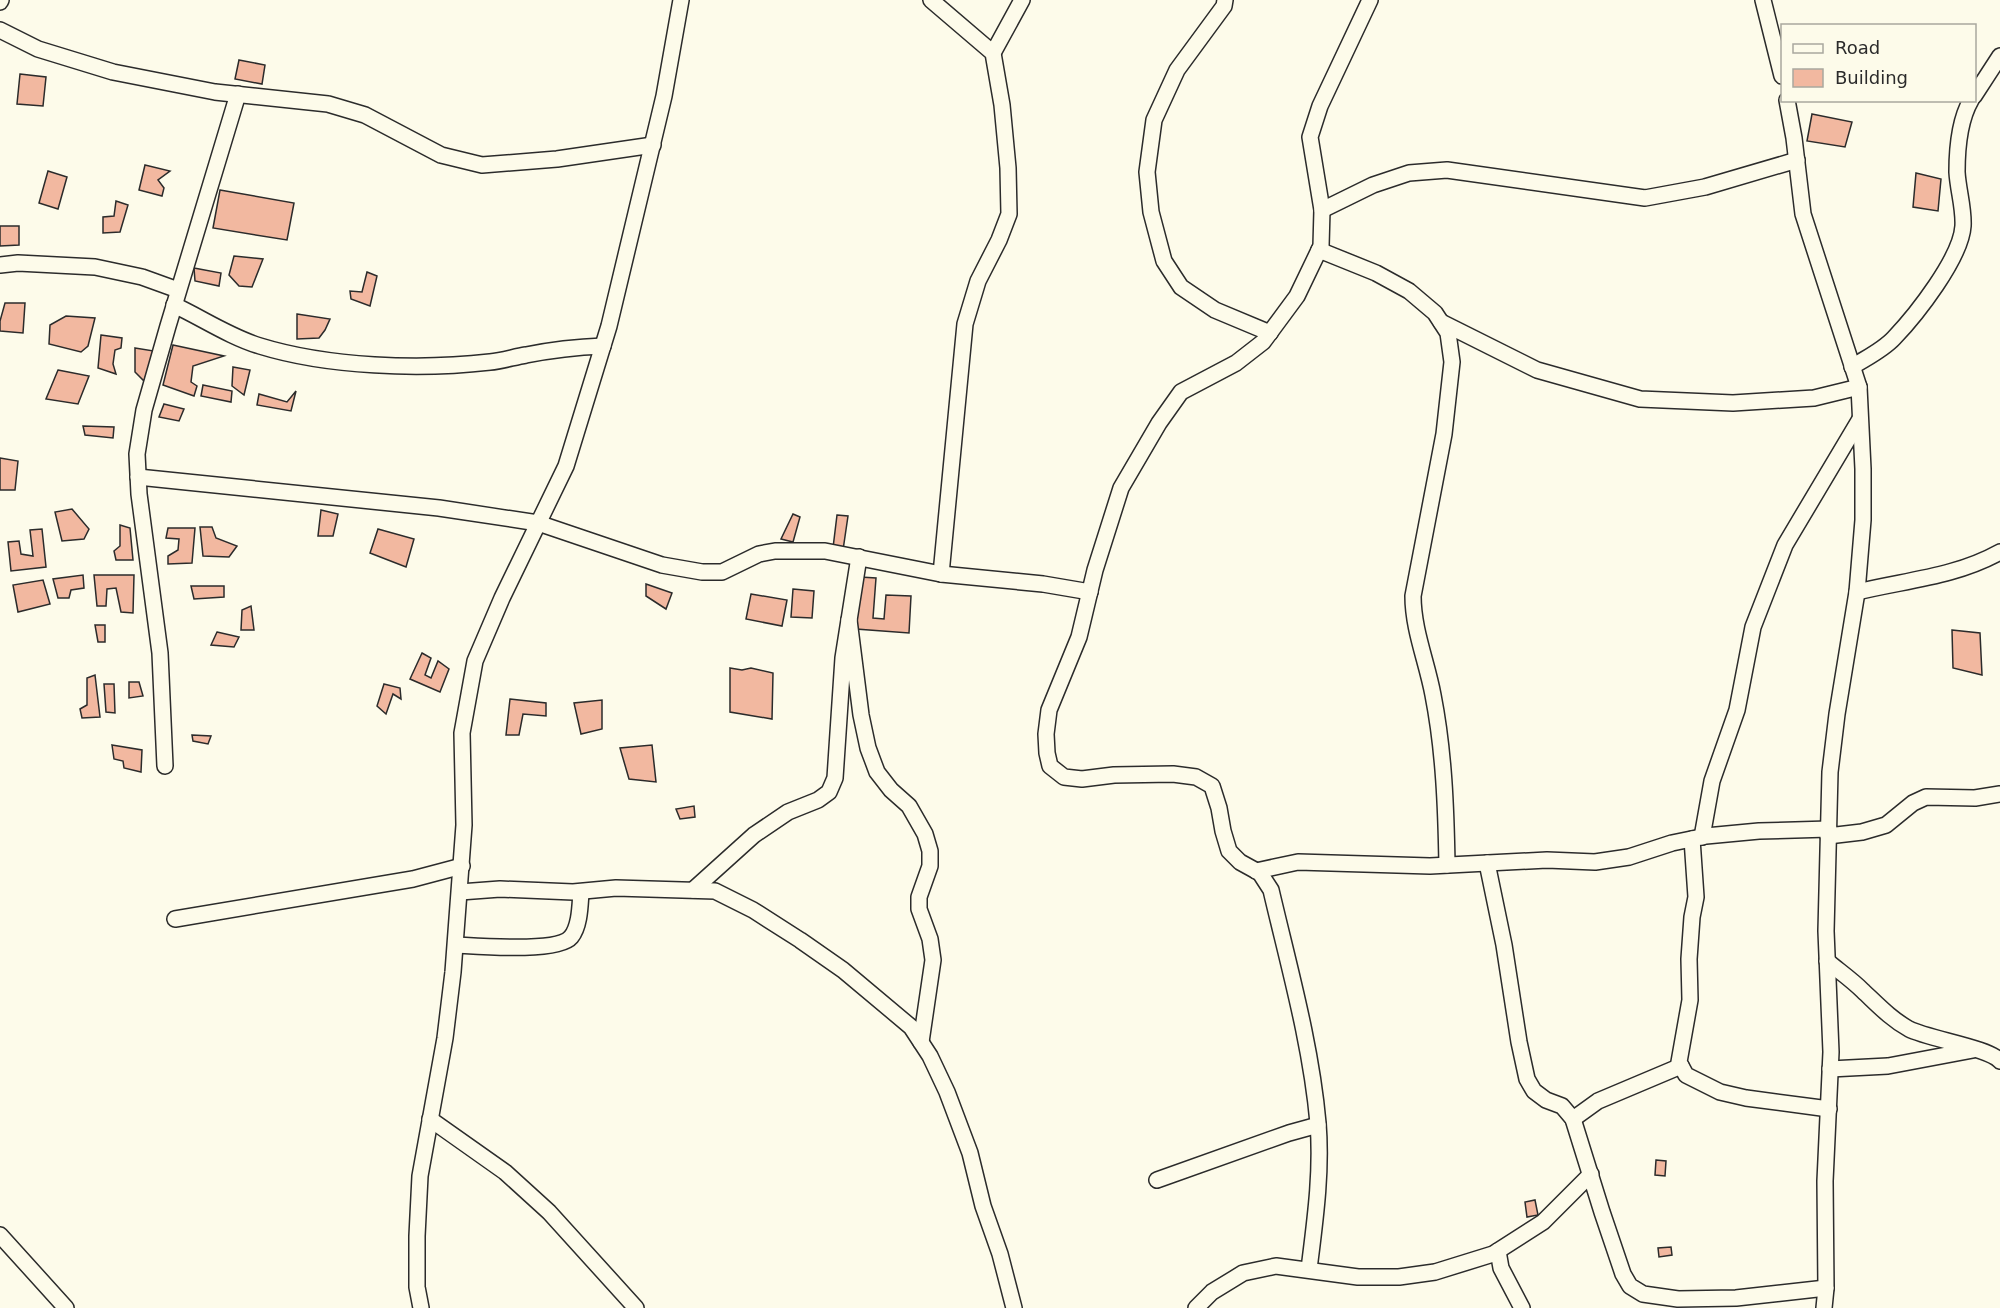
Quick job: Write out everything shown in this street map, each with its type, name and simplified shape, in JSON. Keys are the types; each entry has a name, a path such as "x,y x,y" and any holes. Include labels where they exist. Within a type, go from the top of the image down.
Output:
{"street":[{"path":"421,1308 417,1287 420,1176 445,1038 456,945 464,825 462,733 476,661 502,598 566,466 603,346 653,145 681,0"},
{"path":"931,0 993,53"},
{"path":"941,574 965,324 978,281 999,240 1009,214 1008,168 1002,105 993,53 1022,0"},
{"path":"1225,0 1224,6 1177,70 1154,120 1147,172 1151,212 1164,261 1181,287 1215,310 1270,333"},
{"path":"1309,1269 1318,1201 1318,1125 1310,1060 1271,890 1260,873 1240,862 1229,851 1220,808 1212,786 1196,777 1173,774 1114,775 1082,779 1064,777 1050,766 1046,734 1049,710 1079,637 1095,570 1120,488 1159,423 1181,392 1236,363 1263,342 1297,296 1321,246 1322,210 1310,137 1320,106 1370,0"},
{"path":"1763,0 1781,69"},
{"path":"0,31 38,49 113,72 215,92 328,104 365,115 441,155 482,165 557,159 653,145"},
{"path":"1976,93 2000,56"},
{"path":"165,766 160,653 147,566 137,454 144,410 238,94"},
{"path":"1787,102 1803,214 1859,387 1860,419 1863,520 1857,592 1830,772 1826,931 1830,1069 1825,1181 1826,1288 1824,1308"},
{"path":"1852,367 1892,340 1929,297 1955,252 1963,229 1957,171 1960,136 1970,102"},
{"path":"1322,210 1373,185 1409,173 1447,170 1645,198 1705,187 1797,160"},
{"path":"1319,250 1376,273 1408,291 1435,313 1448,333 1452,362 1444,434 1413,596 1413,617 1433,694 1441,748 1446,804 1447,865"},
{"path":"0,265 18,263 94,267 142,277 225,331 259,346 308,357 363,365 492,362 551,351 603,346"},
{"path":"1441,322 1537,370 1640,399 1733,403 1814,398 1859,387"},
{"path":"1829,1109 1746,1098 1720,1092 1686,1076 1679,1062 1690,1000 1689,959 1692,916 1696,897 1697,838 1712,781 1737,710 1754,627 1785,545 1860,419"},
{"path":"138,477 439,508 538,522 662,565 702,572 722,572 759,554 775,551 825,551 941,574 1043,584 1090,592"},
{"path":"1857,592 1952,572 1981,563 2000,552"},
{"path":"693,890 754,835 788,812 818,800 829,792 835,778 843,658 859,557"},
{"path":"849,620 861,715 876,772 909,806 925,834 930,851 930,866 919,897 919,909 930,939 933,960 921,1042"},
{"path":"1256,871 1298,862 1447,865 1547,860 1595,862 1629,857 1672,843 1697,838 1759,831 1862,832 1886,825 1913,803 1926,797 1975,798 2000,794"},
{"path":"1487,863 1527,1079 1534,1091 1546,1100 1562,1106 1573,1119 1623,1274 1630,1286 1643,1294 1678,1299 1736,1298 1826,1288"},
{"path":"175,919 413,879 462,866"},
{"path":"460,892 500,889 581,892 616,888 715,891 800,940 843,970 911,1027 930,1056 947,1092 970,1153 983,1206 1000,1254 1014,1308"},
{"path":"456,945 528,947 563,943 571,938 576,928 581,892"},
{"path":"1827,961 1884,1012 1910,1029 1940,1040 1986,1051 1998,1057 2000,1061"},
{"path":"1830,1069 1888,1066 1977,1049"},
{"path":"1573,1119 1598,1101 1681,1066"},
{"path":"430,1119 505,1172 549,1212 636,1308"},
{"path":"1157,1180 1289,1133 1318,1125"},
{"path":"1196,1308 1212,1292 1243,1273 1276,1266 1358,1277 1399,1277 1435,1272 1493,1254 1543,1222 1591,1174"},
{"path":"0,1235 66,1308"},
{"path":"1498,1251 1501,1268 1522,1308"}],"building":[{"path":"239,60 265,65 262,84 235,79"},
{"path":"20,74 46,77 43,106 17,104"},
{"path":"1812,114 1852,122 1845,147 1807,141"},
{"path":"145,165 170,171 158,180 164,188 162,196 139,190"},
{"path":"48,171 67,177 58,209 39,203"},
{"path":"1916,173 1941,179 1938,211 1913,207"},
{"path":"220,190 294,203 287,240 213,228"},
{"path":"116,201 128,205 120,232 103,233 103,217 114,216"},
{"path":"0,226 19,226 19,245 0,246"},
{"path":"234,256 263,259 252,287 239,286 229,275"},
{"path":"194,268 221,273 219,286 195,281"},
{"path":"367,272 377,276 370,306 351,299 350,291 362,292"},
{"path":"5,303 25,303 23,333 0,331"},
{"path":"297,314 330,319 319,338 297,339"},
{"path":"66,316 95,318 88,346 81,352 49,344 50,325"},
{"path":"101,335 122,338 121,348 115,350 113,364 116,374 98,368"},
{"path":"173,345 224,356 193,366 191,382 197,386 194,396 163,385"},
{"path":"135,348 154,351 144,381 135,372"},
{"path":"233,367 250,370 244,395 232,386"},
{"path":"58,370 89,376 78,404 46,399"},
{"path":"203,385 232,391 231,402 201,396"},
{"path":"296,391 291,411 257,405 259,394 287,402"},
{"path":"164,404 184,409 179,421 159,417"},
{"path":"83,426 114,427 113,438 85,435"},
{"path":"0,458 18,461 15,490 0,490"},
{"path":"72,509 89,529 84,539 62,541 55,512"},
{"path":"321,510 338,514 333,536 318,536"},
{"path":"793,514 800,517 793,542 781,539"},
{"path":"837,515 848,516 843,550 833,548"},
{"path":"120,525 130,528 133,560 116,560 114,551 120,546"},
{"path":"200,527 212,527 216,538 237,546 229,557 203,556"},
{"path":"168,528 195,528 192,563 168,564 168,556 178,550 179,539 166,538"},
{"path":"42,529 46,567 11,571 8,542 19,541 21,554 33,556 30,530"},
{"path":"378,529 414,539 406,567 370,553"},
{"path":"83,575 84,588 71,590 69,598 58,598 53,579"},
{"path":"94,575 134,575 133,613 121,612 116,588 107,589 106,606 97,606"},
{"path":"860,577 876,578 873,618 884,619 886,595 911,596 909,633 856,629"},
{"path":"43,580 50,604 18,612 13,585"},
{"path":"646,584 672,593 666,609 646,596"},
{"path":"191,586 224,586 224,597 194,599"},
{"path":"793,589 814,591 812,618 791,617"},
{"path":"751,594 787,600 782,626 746,619"},
{"path":"251,606 254,630 241,630 242,610"},
{"path":"95,625 105,625 105,642 98,642"},
{"path":"1952,630 1980,633 1982,675 1953,668"},
{"path":"217,632 239,637 234,647 211,645"},
{"path":"422,653 431,658 425,675 431,678 438,661 449,669 440,692 410,679"},
{"path":"730,668 742,670 751,668 773,673 772,719 730,712"},
{"path":"95,675 100,717 82,718 80,709 87,705 87,678"},
{"path":"129,682 139,682 143,696 129,698"},
{"path":"104,684 114,684 115,713 106,712"},
{"path":"384,684 400,688 401,699 393,694 386,714 377,706"},
{"path":"510,699 546,703 546,716 523,714 519,735 506,735"},
{"path":"602,700 602,729 581,734 574,703"},
{"path":"192,735 211,736 208,744 193,741"},
{"path":"112,745 142,750 141,772 124,768 123,761 114,759"},
{"path":"652,745 656,782 629,779 620,748"},
{"path":"694,806 695,817 680,819 676,809"},
{"path":"1656,1160 1666,1161 1665,1176 1655,1175"},
{"path":"1535,1200 1538,1215 1527,1217 1525,1202"},
{"path":"1671,1247 1672,1255 1659,1257 1658,1248"}]}
